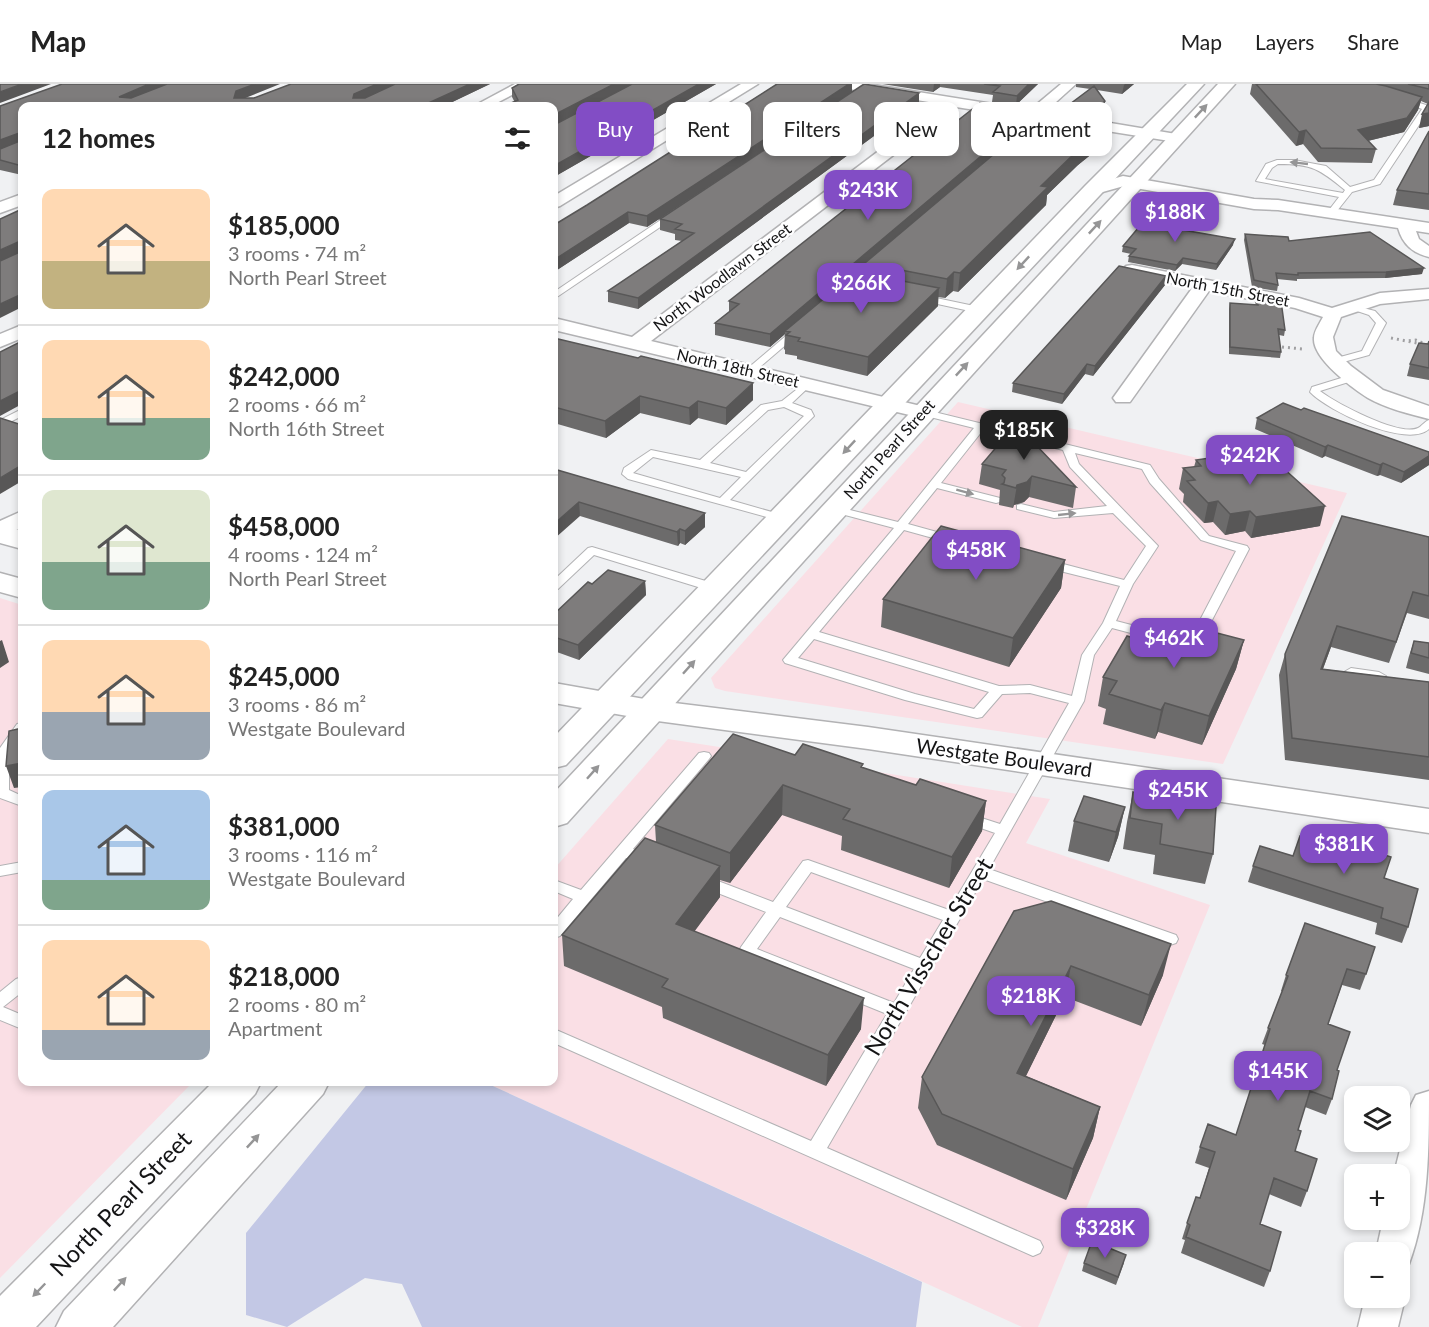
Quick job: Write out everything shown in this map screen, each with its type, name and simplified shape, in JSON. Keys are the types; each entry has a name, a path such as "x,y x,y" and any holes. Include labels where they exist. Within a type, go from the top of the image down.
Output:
{"main road":[{"name":"North Pearl Street","path":"558,752 1092,190 1196,84"},
{"name":"North Pearl Street","path":"558,811 922,412 1227,84"},
{"path":"0,532 18,539"},
{"name":"Westgate Boulevard","path":"558,694 650,711 868,738 1429,821"},
{"name":"North Pearl Street","path":"3,1327 236,1086"},
{"path":"81,1327 304,1086"}],"street":[{"path":"489,102 526,84"},
{"path":"558,202 751,84"},
{"path":"843,84 860,91 953,102"},
{"path":"1054,102 1069,84"},
{"path":"1112,128 1176,138"},
{"name":"North Woodlawn Street","path":"634,344 882,156"},
{"path":"1126,157 1122,171 1139,180"},
{"path":"1092,190 1117,181 1139,180 1254,204 1278,205 1406,225 1428,231"},
{"path":"0,192 18,197"},
{"path":"0,208 18,200"},
{"path":"1406,225 1410,240 1414,245 1429,252"},
{"name":"North 15th Street","path":"1121,268 1299,303 1333,314"},
{"path":"1123,398 1205,284"},
{"path":"1429,294 1372,299 1351,306 1333,314 1323,338 1327,353 1344,370 1386,399 1429,413"},
{"name":"North 18th Street","path":"558,325 922,412"},
{"path":"0,342 18,333"},
{"path":"0,532 18,521"},
{"path":"1397,1242 1429,1105"},
{"path":"1378,1327 1383,1308"}],"lane":[{"path":"1346,193 1323,168 1294,162 1277,162 1269,166 1260,181 1346,193 1377,182 1426,109 1424,106 1394,98"},
{"path":"1330,214 1346,193"},
{"path":"558,293 680,211"},
{"path":"909,296 979,310"},
{"path":"1351,306 1379,318 1382,323 1366,353 1316,389 1316,392 1348,411 1394,430 1418,432 1429,423"},
{"path":"750,371 801,328"},
{"path":"785,404 806,385"},
{"path":"702,464 765,407 785,404 807,412 808,416 722,502"},
{"path":"922,412 979,428 1146,467 1154,481 1205,538 1243,549 1193,645 1109,623"},
{"path":"0,424 18,414"},
{"path":"979,428 790,660 910,697 977,714 998,690"},
{"path":"1068,448 1074,465 1115,509"},
{"path":"748,476 651,453 645,455 628,470 628,474 632,477 782,518"},
{"path":"934,484 996,500"},
{"path":"1021,507 1054,515 1115,509"},
{"path":"834,509 958,541"},
{"name":"North Visscher Street","path":"815,1151 1043,764 1077,701 1088,655 1109,623 1127,584 1152,546 1115,509"},
{"path":"558,582 592,551 715,588"},
{"path":"1039,561 1127,584"},
{"path":"811,634 998,690 1030,689 1077,701"},
{"path":"1351,672 1396,679"},
{"path":"18,733 2,755 2,793 18,799"},
{"path":"558,927 704,756"},
{"path":"949,812 1004,831"},
{"path":"623,851 667,868"},
{"path":"897,1011 747,951 808,865 953,918"},
{"path":"0,871 18,868"},
{"path":"980,872 1170,939"},
{"path":"689,876 924,966"},
{"path":"558,887 584,897"},
{"path":"0,1002 18,986"},
{"path":"0,1013 18,1020"},
{"path":"558,1038 1033,1247"}],"path":[{"path":"1375,335 1427,345 1416,340 1407,341"}],"shaded area":[{"path":"958,402 1347,493 1223,764 715,688 711,678"},
{"path":"0,598 18,604 18,1086 189,1086 0,1278"},
{"path":"668,739 1050,799 1026,843 1210,905 1038,1327 1022,1327 493,1086 558,1086 558,864"},
{"path":"366,1086 493,1086 922,1282 916,1327 422,1327 402,1284 365,1278 287,1327 246,1315 246,1233"}],"building":[{"path":"0,84 22,84 0,92"},
{"path":"62,84 149,84 119,97 131,98 167,84 255,84 236,91 234,98 254,98 291,84 377,84 354,94 353,98 365,98 395,84 470,84 431,102 18,102 18,133 0,140 0,106"},
{"path":"519,84 614,84 558,113 558,102 513,102 518,100 512,88"},
{"path":"632,84 699,84 654,109 654,102 598,102"},
{"path":"777,84 849,84 821,102 763,102 763,140 751,148 751,102 749,102"},
{"path":"864,84 919,93 907,102 874,102 874,126 862,135 862,102 837,102"},
{"path":"984,84 1029,84 1017,96 993,92 1000,86"},
{"path":"1256,84 1376,84 1422,97 1407,118 1358,130 1376,149 1321,148 1306,130 1299,132"},
{"path":"1408,84 1429,84 1429,89"},
{"path":"1094,86 1105,101 1104,102 1073,102"},
{"path":"1429,102 1429,113 1422,114"},
{"path":"971,110 971,156 981,156 770,334 715,323 739,304 729,301 913,156 959,156 959,120"},
{"path":"576,113 576,154 558,164 558,123"},
{"path":"1429,131 1429,194 1397,190"},
{"path":"18,142 18,165 0,160 0,149"},
{"path":"763,151 763,156 833,156 638,298 608,291 694,233 675,229 682,224 660,219"},
{"path":"666,155 739,156 647,216 628,212 558,257 558,223"},
{"path":"992,156 1072,156 1041,186 1048,187 960,273 954,272 947,279 865,263"},
{"path":"18,211 18,242 0,250 0,219"},
{"path":"1149,215 1183,221 1183,230 1235,239 1217,264 1183,258 1177,265 1129,256 1136,249 1123,246"},
{"path":"1370,232 1424,268 1386,272 1298,273 1298,275 1276,273 1278,285 1254,280 1245,234 1288,237 1289,241"},
{"path":"18,253 18,296 0,304 0,261"},
{"path":"1119,266 1166,276 1095,366 1087,364 1064,394 1013,383"},
{"path":"856,272 939,288 868,357 798,341 800,338 786,335 790,332 785,331"},
{"path":"1256,296 1281,301 1285,330 1278,329 1281,352 1230,347 1230,303 1258,305"},
{"path":"558,339 753,383 726,408 698,401 689,408 640,396 605,421 558,408"},
{"path":"1429,341 1429,368 1410,364 1419,343 1428,344"},
{"path":"18,343 18,392 0,401 0,352"},
{"path":"1283,403 1301,410 1304,408 1429,452 1429,456 1404,472 1328,445 1325,447 1257,418"},
{"path":"0,418 18,424 18,467 0,478"},
{"path":"1010,431 1040,438 1035,444 1076,487 1032,476 1016,488 1002,484 1005,478 1002,475 1006,470 982,464"},
{"path":"1237,454 1243,459 1260,456 1273,468 1282,467 1325,506 1256,517 1250,511 1230,514 1218,501 1208,503 1187,481 1195,480 1183,468 1201,466 1196,460"},
{"path":"558,470 705,513 685,531 680,529 677,532 579,502 558,520"},
{"path":"1342,516 1429,537 1429,596 1413,592 1396,642 1337,626 1321,669 1429,682 1429,757 1292,738 1285,654"},
{"path":"941,526 1065,560 1013,638 883,599"},
{"path":"608,570 645,581 578,645 558,638 558,610 588,582 592,584"},
{"path":"1194,627 1244,640 1209,716 1165,703 1161,710 1109,694 1117,681 1103,677 1127,636 1140,640 1146,628 1188,639"},
{"path":"1414,641 1429,643 1429,658 1411,653"},
{"path":"18,729 18,764 6,766 9,731"},
{"path":"733,734 795,755 803,744 863,764 861,767 916,785 920,779 986,801 952,857 843,819 850,809 783,785 730,853 655,825"},
{"path":"1133,792 1216,807 1213,854 1160,844 1162,824 1130,818"},
{"path":"1084,796 1125,807 1116,832 1074,821"},
{"path":"1300,836 1354,853 1356,846 1391,857 1384,878 1418,889 1408,927 1381,918 1383,908 1253,866 1260,846 1293,856"},
{"path":"645,838 720,866 676,924 864,998 828,1055 662,987 668,979 562,935"},
{"path":"1051,901 1171,944 1149,995 1071,966 1017,1073 1100,1107 1073,1169 942,1114 922,1077 1014,911"},
{"path":"1305,923 1375,947 1366,974 1347,969 1328,1024 1350,1032 1337,1070 1339,1071 1332,1099 1310,1091 1298,1130 1301,1131 1295,1151 1317,1159 1307,1191 1274,1178 1260,1224 1281,1232 1270,1271 1186,1237 1190,1225 1187,1223 1196,1197 1200,1198 1215,1152 1200,1147 1208,1124 1236,1135 1270,1029 1268,1028"},
{"path":"1092,1241 1126,1255 1118,1277 1084,1263"}]}
